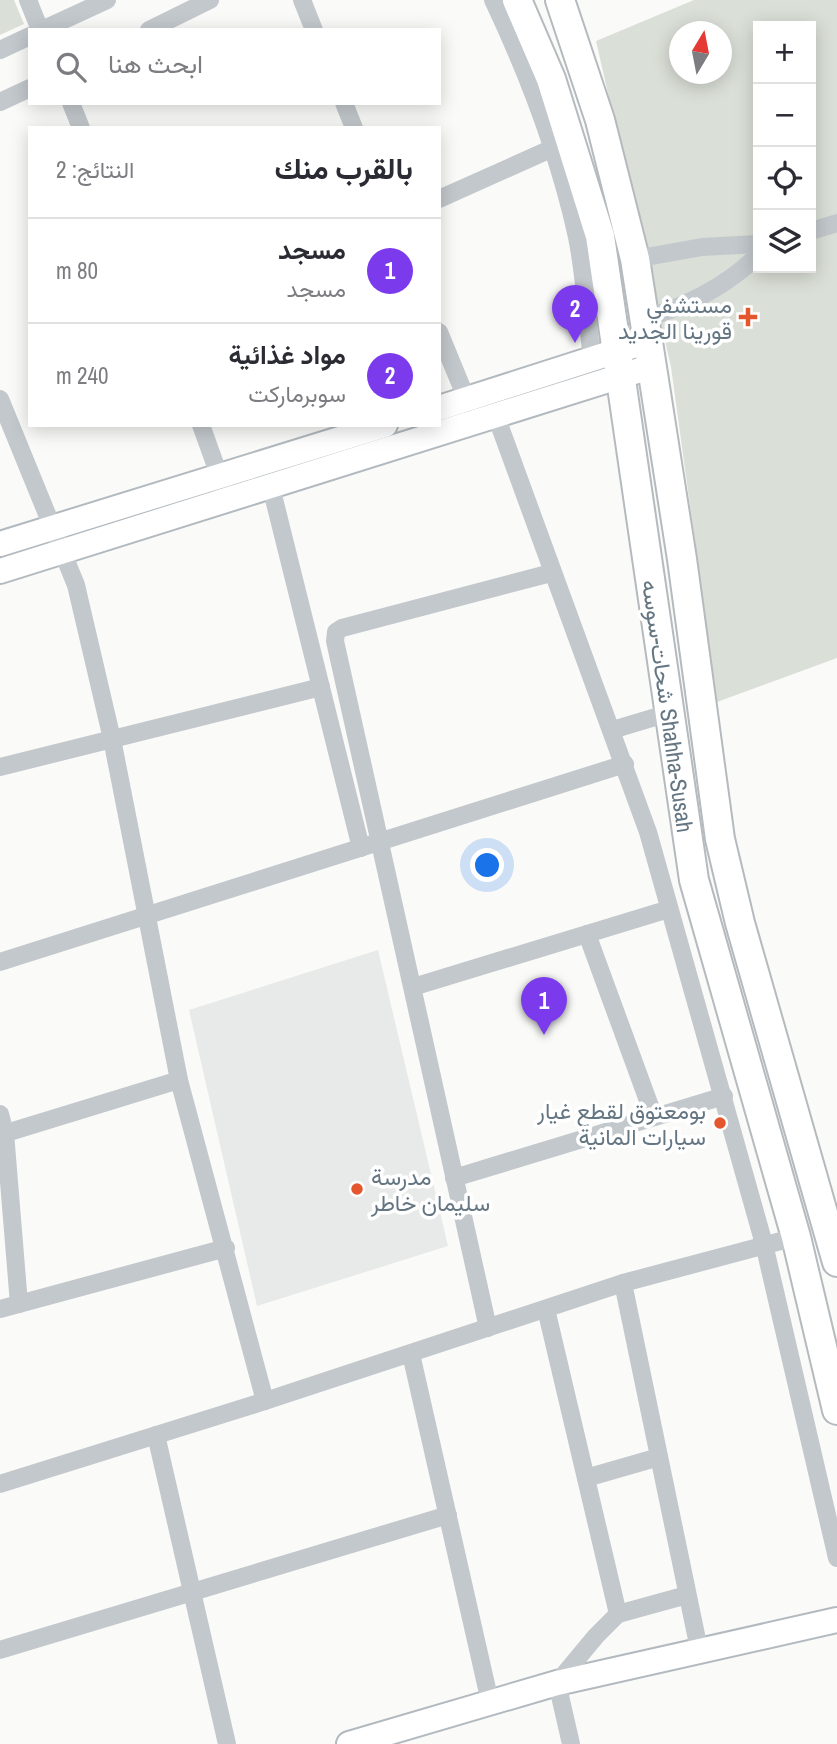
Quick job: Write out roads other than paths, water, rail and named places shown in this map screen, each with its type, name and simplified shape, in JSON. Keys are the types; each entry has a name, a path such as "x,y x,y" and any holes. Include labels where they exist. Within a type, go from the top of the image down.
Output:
{"main road":[{"name":"شحات-سوسه Shahha-Susah","path":"517,0 551,79 600,236 611,362 700,904 796,1237 837,1410"},
{"name":"شحات-سوسه Shahha-Susah","path":"560,0 600,120 635,259 720,839 740,923 837,1262"}],"street":[{"path":"28,0 40,28"},
{"path":"45,28 107,0"},
{"path":"153,28 210,0"},
{"path":"302,0 313,28"},
{"path":"493,0 553,148 611,362"},
{"path":"0,50 28,37"},
{"path":"0,102 28,89"},
{"path":"72,105 80,126"},
{"path":"345,105 350,126"},
{"path":"441,199 553,148"},
{"path":"816,229 837,223"},
{"path":"635,259 702,247 753,244"},
{"path":"0,571 496,416 648,342 699,298 724,283 753,259"},
{"path":"441,337 467,400"},
{"path":"441,407 611,362"},
{"path":"0,399 65,551 76,584 149,916 179,1080 265,1401"},
{"path":"496,416 551,573 625,764 669,909 764,1244 837,1558"},
{"path":"202,427 229,500"},
{"path":"0,544 378,427"},
{"path":"271,487 362,848"},
{"path":"488,1328 335,641 336,632 551,573"},
{"path":"0,767 321,687"},
{"path":"612,730 669,713"},
{"path":"0,962 625,764"},
{"path":"413,987 669,909"},
{"path":"587,934 654,1118"},
{"path":"2,1134 179,1080"},
{"path":"454,1178 724,1096"},
{"path":"0,1114 19,1304"},
{"path":"0,1484 411,1354 623,1283 796,1237"},
{"path":"0,1309 226,1248"},
{"path":"623,1283 699,1649"},
{"path":"546,1309 618,1614"},
{"path":"411,1354 490,1702"},
{"path":"156,1435 228,1744"},
{"path":"586,1478 659,1457"},
{"path":"0,1650 447,1515"},
{"path":"557,1683 618,1614 687,1595"},
{"path":"349,1744 557,1683 837,1619"},
{"path":"557,1683 571,1744"}],"place":[{"name":"مستشفي قورينا الجديد","path":"748,317"},
{"name":"مواد غذائية","path":"575,343"},
{"name":"مسجد","path":"544,1035"},
{"name":"بومعتوق لقطع غيار سيارات المانية","path":"720,1123"},
{"name":"مدرسة سليمان خاطر","path":"357,1189"}]}
